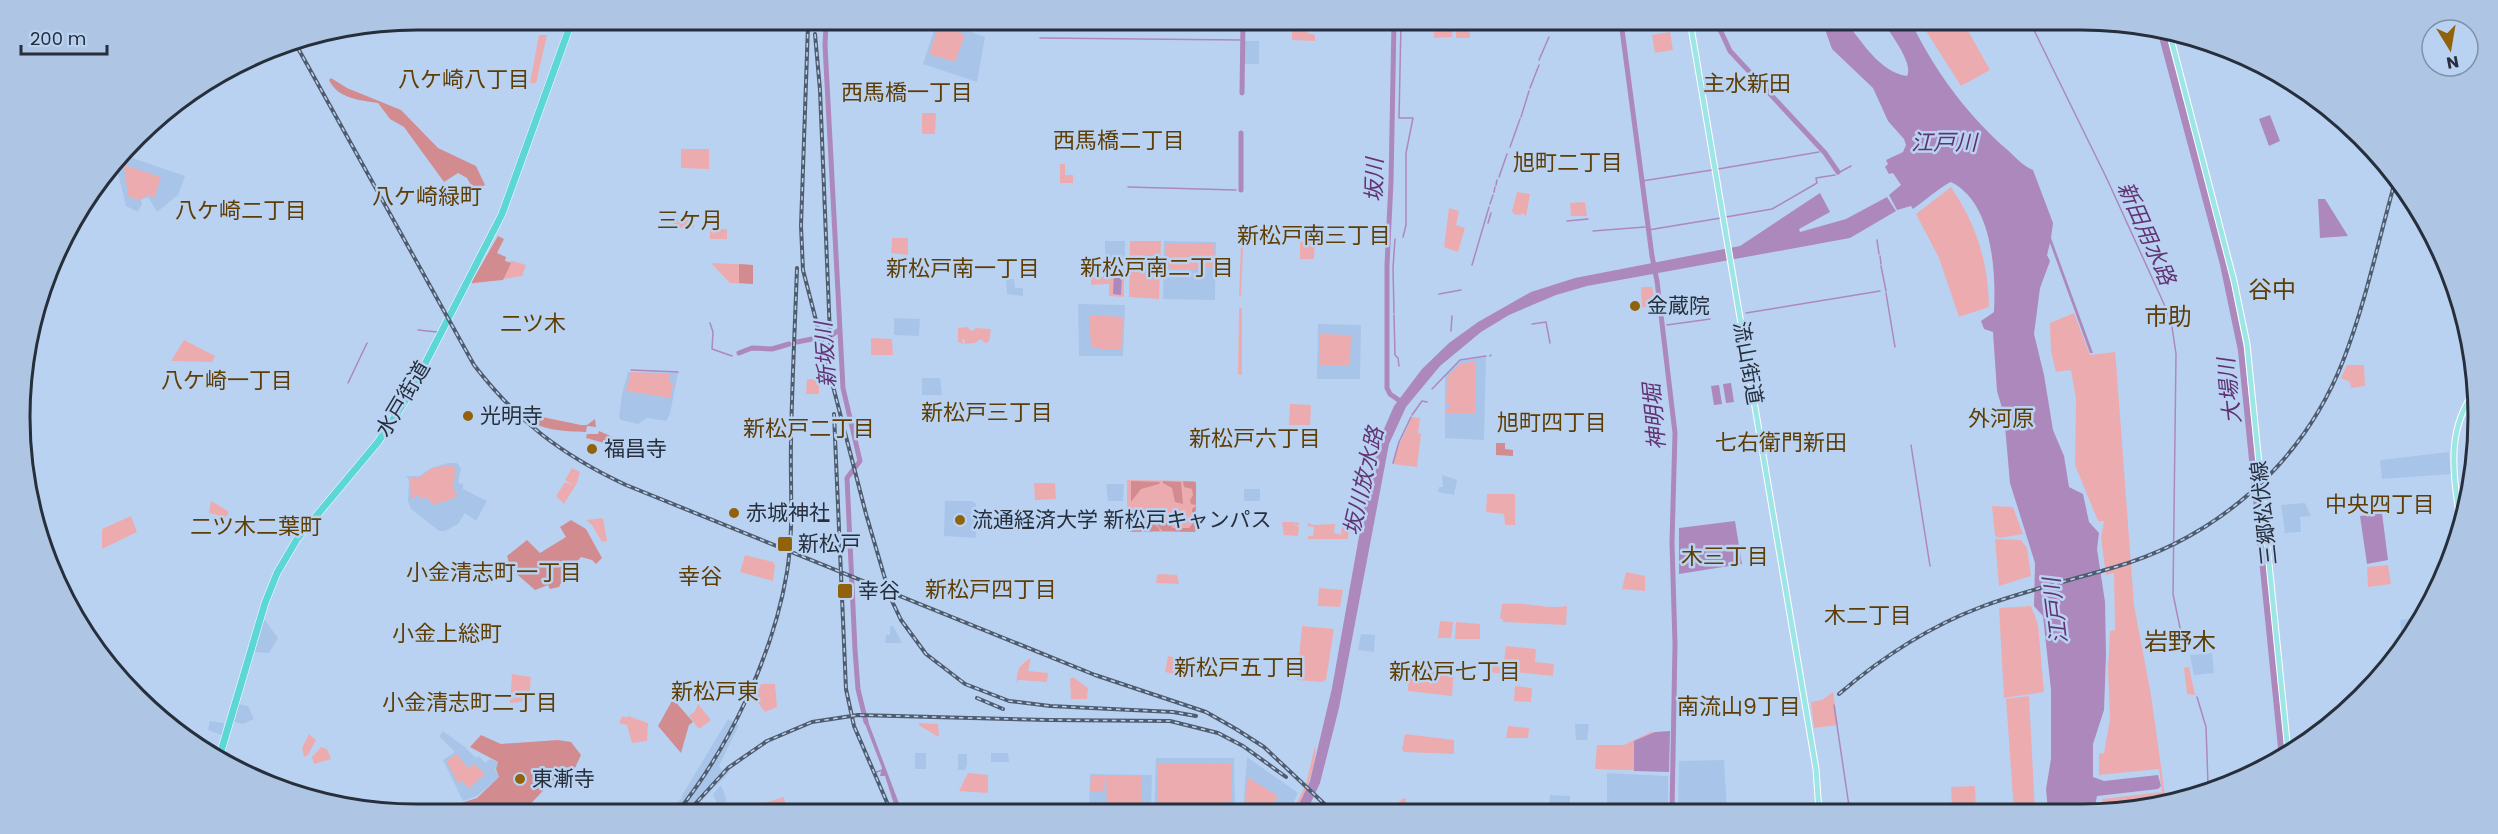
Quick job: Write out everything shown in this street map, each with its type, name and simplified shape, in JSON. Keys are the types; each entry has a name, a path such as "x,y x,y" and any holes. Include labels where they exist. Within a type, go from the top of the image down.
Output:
{"highway":[{"name":"水戸街道","path":"221,751 265,603 277,573 297,539 383,435 417,380 502,214 569,30"}],"main road":[{"name":"流山街道","path":"1691,30 1816,769 1818,804"},
{"name":"三郷松伏線","path":"2172,41 2234,281 2247,344 2287,744"},
{"path":"2458,505 2453,446 2462,413 2467,404"}],"shaded area":[{"path":"934,30 966,30 985,37 977,82 923,64"},
{"path":"937,30 952,30 965,35 955,62 929,54"},
{"path":"1292,30 1307,30 1307,33 1315,35 1315,41 1292,40"},
{"path":"1434,30 1452,30 1452,37 1434,38"},
{"path":"1456,30 1470,30 1470,38 1456,38"},
{"path":"1925,30 1968,30 1990,70 1961,86"},
{"path":"1670,32 1673,50 1655,53 1652,35"},
{"path":"539,35 547,35 536,83 530,83"},
{"path":"1244,41 1259,41 1259,64 1244,64"},
{"path":"331,78 347,88 401,110 438,148 476,166 485,185 474,190 467,178 458,173 444,182 404,127 390,119 378,103 344,95 333,86 329,80"},
{"path":"922,113 936,113 935,134 922,134"},
{"path":"681,149 709,149 709,169 681,168"},
{"path":"130,157 185,176 178,195 157,212 148,197 141,200 142,204 138,212 126,206 118,172"},
{"path":"1060,164 1065,164 1065,175 1073,175 1073,183 1060,183"},
{"path":"124,165 161,177 154,199 149,195 139,200 128,196"},
{"path":"1951,187 1974,230 1983,259 1988,290 1989,307 1959,317 1939,258 1916,214"},
{"path":"1517,192 1530,194 1526,216 1522,213 1521,215 1514,214 1512,211"},
{"path":"1585,202 1587,216 1571,216 1570,203"},
{"path":"1449,208 1459,211 1456,225 1465,228 1458,252 1444,247"},
{"path":"673,219 694,219 694,228 673,228"},
{"path":"710,229 727,229 727,239 710,239"},
{"path":"498,236 504,239 497,253 506,257 505,261 511,263 503,280 471,283"},
{"path":"892,238 908,238 908,255 891,253"},
{"path":"1105,241 1125,241 1125,258 1105,258"},
{"path":"1130,241 1161,241 1159,299 1129,297"},
{"path":"1164,241 1216,242 1215,300 1163,299"},
{"path":"1300,242 1315,242 1314,259 1300,259"},
{"path":"1168,243 1214,243 1215,267 1169,269 1169,266 1165,266 1165,246"},
{"path":"1241,245 1243,248 1241,297 1239,295"},
{"path":"490,252 507,262 513,261 526,265 522,276 472,284"},
{"path":"711,263 753,265 753,284 730,283"},
{"path":"739,264 753,265 753,284 739,283"},
{"path":"1104,266 1124,267 1124,297 1109,296 1109,284 1091,285 1091,280 1087,277 1103,277"},
{"path":"1006,279 1014,279 1015,288 1023,288 1023,296 1007,294"},
{"path":"1641,287 1652,287 1656,306 1642,307"},
{"path":"1078,304 1125,305 1123,356 1079,356"},
{"path":"1241,308 1242,375 1238,374 1239,309"},
{"path":"2074,313 2090,355 2115,352 2134,605 2151,695 2165,795 2156,797 2102,803 2102,799 2162,792 2159,769 2099,775 2099,754 2104,753 2110,719 2108,668 2110,631 2115,630 2114,573 2106,575 2101,538 2104,521 2098,521 2075,465 2076,399 2071,370 2056,372 2051,351 2050,323"},
{"path":"1089,315 1123,317 1122,350 1100,350 1099,347 1091,347"},
{"path":"894,318 920,319 919,336 894,335"},
{"path":"1318,324 1361,325 1360,379 1317,379"},
{"path":"967,327 972,331 976,328 991,329 989,342 985,343 981,339 975,343 965,344 964,339 962,340 964,344 958,342 958,328"},
{"path":"1319,334 1351,335 1350,365 1319,365"},
{"path":"871,338 892,339 893,355 871,355"},
{"path":"184,340 215,356 212,362 171,361"},
{"path":"1486,357 1484,440 1445,438 1445,375 1460,361"},
{"path":"1476,361 1475,413 1446,413 1446,409 1449,408 1449,404 1446,404 1447,377 1460,364"},
{"path":"2347,365 2364,365 2365,386 2351,388 2350,382 2341,378"},
{"path":"628,372 678,373 670,414 666,421 647,418 638,424 621,420 619,417 622,394"},
{"path":"631,372 670,374 669,382 673,383 671,398 626,391"},
{"path":"922,378 940,378 942,395 922,395"},
{"path":"807,379 819,380 819,394 806,394"},
{"path":"1290,404 1311,405 1310,425 1289,425"},
{"path":"523,413 581,425 587,425 595,419 596,427 587,426 586,432 552,429 528,420 521,415"},
{"path":"1412,417 1420,418 1418,433 1421,434 1417,467 1393,464 1397,450"},
{"path":"599,431 615,438 615,446 586,438 587,434 598,434"},
{"path":"1496,443 1505,443 1505,449 1513,450 1513,456 1496,455"},
{"path":"2449,452 2451,474 2382,479 2380,460"},
{"path":"448,463 459,465 461,469 458,483 463,484 463,489 487,501 476,521 465,513 458,524 445,531 439,531 411,509 408,501 409,480 406,476 420,476 431,468"},
{"path":"450,465 456,468 453,488 457,495 455,498 433,505 426,497 422,499 417,495 411,500 410,478 420,477 432,468"},
{"path":"572,468 580,472 577,483 564,504 556,496 565,482 574,486 565,480"},
{"path":"1442,475 1457,480 1454,495 1438,492 1439,487 1443,487"},
{"path":"1127,480 1195,481 1196,532 1127,532"},
{"path":"1131,481 1160,482 1141,489 1131,502"},
{"path":"1163,481 1181,482 1183,504 1175,502 1172,488"},
{"path":"1183,481 1196,482 1196,505 1191,504 1190,500 1193,495 1192,489 1184,487"},
{"path":"1034,483 1055,483 1056,499 1035,500"},
{"path":"1106,484 1124,484 1123,501 1108,501"},
{"path":"1244,489 1260,489 1260,501 1244,501"},
{"path":"1487,494 1515,494 1515,525 1505,525 1504,514 1486,512"},
{"path":"211,501 228,511 228,515 225,517 209,513"},
{"name":"流通経済大学 新松戸キャンパス","path":"945,501 973,501 976,504 976,538 944,536"},
{"path":"2305,503 2311,516 2300,517 2301,532 2285,533 2281,505"},
{"path":"1196,506 1195,532 1162,531 1156,523 1163,521 1173,528 1189,528 1193,523 1192,509"},
{"path":"1992,506 2013,507 2023,534 2000,538 1995,536"},
{"path":"1130,511 1133,512 1132,522 1135,526 1139,527 1151,521 1160,531 1130,532"},
{"path":"131,516 137,532 102,549 102,529"},
{"path":"603,518 607,541 602,542 592,525 586,520"},
{"path":"571,520 586,529 602,558 596,564 592,560 581,557 574,565 567,582 561,583 559,587 550,589 548,585 535,590 511,569 507,556 527,540 540,553 566,537 560,527"},
{"path":"1282,522 1294,522 1294,526 1295,522 1300,523 1297,526 1299,527 1298,536 1284,535"},
{"path":"1308,523 1335,524 1334,533 1343,535 1341,534 1342,526 1349,527 1348,539 1308,539 1308,536 1313,536 1314,527 1307,526"},
{"path":"1995,539 2021,540 2027,548 2031,576 1999,586"},
{"path":"745,555 773,562 775,565 773,581 740,572"},
{"path":"2388,565 2391,584 2368,587 2367,567"},
{"path":"1626,572 1645,576 1645,591 1622,589"},
{"path":"1157,575 1177,575 1179,584 1156,583"},
{"path":"1319,588 1343,590 1340,607 1318,606"},
{"path":"1502,604 1567,606 1566,625 1503,622 1503,619 1500,619"},
{"path":"2031,606 2038,624 2044,692 2004,698 1999,608"},
{"path":"264,619 278,638 269,653 255,652"},
{"path":"2411,619 2403,632 2401,632 2400,620"},
{"path":"1440,621 1453,622 1451,638 1438,638"},
{"path":"1456,622 1480,624 1480,639 1455,639"},
{"path":"890,626 893,626 902,643 885,643 886,635 890,635"},
{"path":"1302,626 1334,629 1326,680 1322,682 1297,680"},
{"path":"1361,634 1375,635 1374,652 1358,650"},
{"path":"1506,646 1536,649 1535,662 1554,664 1553,676 1488,672 1489,660 1504,661"},
{"path":"2212,653 2214,673 2194,675 2190,655"},
{"path":"1168,656 1176,658 1173,674 1165,672"},
{"path":"1031,658 1028,671 1048,673 1047,682 1018,680 1017,684 1019,668"},
{"path":"1409,665 1454,669 1452,696 1408,691"},
{"path":"2189,667 2195,695 2187,694 2184,668"},
{"path":"512,674 531,677 529,701 510,703"},
{"path":"1073,677 1088,688 1087,699 1071,699 1070,679"},
{"path":"761,684 775,684 777,707 765,712 755,699"},
{"path":"1515,686 1532,688 1531,702 1514,701"},
{"path":"1833,692 1838,725 1814,728 1811,702 1822,700"},
{"path":"2029,696 2035,804 2014,804 2006,699"},
{"path":"673,699 693,722 689,725 681,753 658,726"},
{"path":"239,704 248,706 254,719 243,724 234,722"},
{"path":"698,704 711,720 699,729 689,716"},
{"path":"622,716 648,723 647,741 632,743 627,725 619,723"},
{"path":"728,719 739,725 719,766 722,770 727,767 730,770 727,775 698,804 676,804"},
{"path":"210,721 224,723 222,735 208,730"},
{"path":"918,723 938,724 939,737 920,726"},
{"path":"1575,724 1589,724 1587,740 1576,740"},
{"path":"1508,726 1529,728 1528,738 1506,738"},
{"path":"443,731 476,758 479,756 485,763 490,759 499,763 495,769 499,777 477,796 463,801 443,760 455,752 439,736"},
{"path":"1653,731 1652,771 1595,769 1597,745 1624,745"},
{"path":"309,734 316,740 308,755 304,757 302,748"},
{"path":"1405,734 1454,740 1454,754 1404,752 1402,749"},
{"path":"481,735 501,744 558,740 571,742 581,755 569,781 557,776 530,804 458,804 477,798 499,777 496,769 498,762 470,747"},
{"path":"1315,746 1309,781 1299,804 1296,804 1306,784"},
{"path":"321,747 327,749 331,759 314,764 312,757"},
{"path":"915,753 926,753 926,769 915,769"},
{"path":"991,753 1008,753 1009,762 991,762"},
{"path":"457,754 468,768 474,764 485,774 469,789 462,781 458,783 446,761"},
{"path":"958,754 967,754 965,770 958,770"},
{"path":"1247,757 1298,793 1293,804 1244,804"},
{"path":"1156,758 1234,758 1235,804 1154,804"},
{"path":"1724,760 1727,804 1678,804 1679,761"},
{"path":"1158,763 1231,764 1231,801 1225,802 1225,804 1157,804"},
{"path":"968,773 988,775 988,793 959,791"},
{"path":"1607,773 1668,776 1668,804 1607,804"},
{"path":"1090,774 1152,775 1151,804 1089,804"},
{"path":"1091,775 1105,775 1104,791 1090,791"},
{"path":"1106,775 1141,776 1142,804 1107,804"},
{"path":"1247,777 1278,796 1273,804 1246,804"},
{"path":"721,785 727,801 718,804 713,794"},
{"path":"1975,786 1976,804 1952,804 1951,787"},
{"path":"1550,795 1570,796 1570,804 1549,804"},
{"path":"784,797 785,803 762,804"},
{"path":"1403,798 1406,799 1406,804 1397,804"}],"water":[{"name":"江戸川","path":"1825,30 1852,30 1888,69 1907,76 1907,63 1888,30 1915,30 1939,72 1963,104 1989,133 2021,163 2033,170 2053,223 2051,238 2093,353 2090,353 2050,243 2047,255 2050,261 2040,288 2034,334 2044,375 2053,430 2064,456 2069,487 2083,494 2089,522 2099,533 2097,549 2105,602 2104,710 2093,744 2093,777 2104,781 2158,775 2161,786 2158,789 2097,796 2096,803 2047,804 2046,789 2051,759 2051,690 2043,616 2034,606 2035,563 2010,483 2004,415 1997,391 1993,332 1984,329 1981,321 1994,312 1992,259 1984,222 1976,206 1965,192 1951,182 1913,209 1911,206 1897,210 1889,195 1901,185 1893,173 1889,174 1885,167 1888,164 1886,160 1903,152 1906,145 1904,139 1888,121 1873,88 1832,49"},
{"path":"2159,38 2167,40 2228,267 2244,349 2284,746 2278,750 2238,351 2220,265"},
{"path":"2270,115 2280,141 2269,146 2259,119"},
{"path":"1820,193 1830,212 1799,229 1800,232 1846,219 1887,197 1896,211 1850,238 1587,286 1556,295 1509,315 1481,332 1440,366 1406,407 1389,444 1339,708 1320,783 1310,804 1299,804 1310,781 1332,688 1374,452 1394,406 1422,369 1449,343 1478,322 1531,292 1575,278 1740,246"},
{"path":"2318,199 2325,199 2348,236 2320,238"},
{"path":"1114,273 1122,274 1121,295 1113,294"},
{"path":"1731,383 1734,402 1726,403 1723,384"},
{"path":"1719,385 1722,404 1714,405 1711,386"},
{"path":"2382,513 2388,560 2367,564 2360,516"},
{"path":"1735,521 1742,564 1679,574 1679,528"},
{"path":"862,716 866,716 899,804 894,804 885,776 880,776 882,768"},
{"path":"1670,731 1669,772 1634,771 1634,741 1655,732"}],"waterway":[{"name":"新坂川","path":"826,30 843,388 860,461 847,478 858,689 866,722"},
{"path":"1242,93 1243,30"},
{"name":"坂川","path":"1394,30 1387,265 1387,388 1390,394 1403,403"},
{"path":"1401,30 1399,118 1413,118 1406,153 1406,225 1403,237"},
{"name":"神明堀","path":"1622,30 1657,281 1675,433 1672,543 1675,644 1672,804"},
{"path":"1720,30 1730,51 1825,153 1838,172"},
{"name":"新田用水路","path":"2034,30 2107,179 2164,304 2172,327 2176,354 2173,594 2185,652"},
{"path":"1539,60 1549,37"},
{"path":"1040,38 1243,40"},
{"path":"1530,88 1539,65"},
{"path":"1521,117 1529,91"},
{"path":"1510,147 1520,119"},
{"path":"1241,133 1241,190"},
{"path":"1718,169 1819,152"},
{"path":"1499,177 1507,154"},
{"path":"1838,173 1851,166"},
{"path":"1642,181 1712,170"},
{"path":"1726,217 1772,209 1817,183 1816,178 1835,175"},
{"path":"1496,185 1497,180"},
{"path":"1128,187 1236,190"},
{"path":"1494,192 1495,187"},
{"path":"1490,204 1493,195"},
{"path":"1472,265 1489,207"},
{"path":"1488,223 1491,213"},
{"path":"1648,230 1721,218"},
{"path":"1567,221 1588,219"},
{"path":"1593,231 1645,227"},
{"path":"1394,313 1395,239"},
{"path":"1877,240 1879,254"},
{"path":"1880,256 1881,264"},
{"path":"1881,266 1886,291"},
{"path":"1439,294 1461,290"},
{"path":"1746,313 1880,291"},
{"path":"1886,293 1895,347"},
{"path":"1394,315 1395,355 1399,366"},
{"path":"1451,331 1452,316"},
{"path":"1667,325 1710,319"},
{"path":"1532,324 1546,322 1550,343"},
{"path":"710,323 713,332 712,349 732,356"},
{"path":"418,330 437,332"},
{"path":"797,342 832,335 839,330"},
{"path":"348,383 367,343"},
{"path":"739,353 752,348 772,349 789,344"},
{"path":"1432,389 1460,360 1486,356"},
{"path":"631,370 678,372"},
{"path":"1412,415 1422,401 1427,402"},
{"path":"1393,463 1399,442 1411,417"},
{"path":"1911,445 1930,566"},
{"name":"新田用水路","path":"2197,697 2206,727 2208,782"},
{"path":"1834,705 1849,804"},
{"path":"873,773 883,770"}],"railway":[{"path":"808,30 801,226 803,270 866,514 891,599 901,620 926,654 965,684 1009,701 1050,706 1173,712 1196,716"},
{"path":"815,34 820,90 831,360"},
{"path":"299,49 474,365 524,420 561,449 626,485 1095,675 1206,712 1264,747 1324,804"},
{"path":"1839,694 1888,656 1942,624 1997,601 2150,555 2187,537 2221,516 2252,492 2305,432 2326,398 2351,339 2393,188"},
{"path":"683,804 714,760 746,700 771,636 787,572 790,539 791,419 797,268"},
{"path":"834,414 846,689 854,726 888,804"},
{"path":"977,698 1003,709"},
{"path":"695,804 728,768 767,741 812,722 858,715 1170,721 1218,733 1243,746 1286,777"}],"place":[{"name":"金蔵院","path":"1635,306"},
{"name":"光明寺","path":"468,416"},
{"name":"福昌寺","path":"592,449"},
{"name":"赤城神社","path":"734,513"},
{"name":"流通経済大学 新松戸キャンパス","path":"960,520"},
{"name":"新松戸","path":"785,544"},
{"name":"幸谷","path":"845,591"},
{"name":"東漸寺","path":"520,779"}],"district":[{"name":"八ケ崎八丁目","path":"464,79"},
{"name":"主水新田","path":"1747,83"},
{"name":"西馬橋一丁目","path":"907,92"},
{"name":"西馬橋二丁目","path":"1119,140"},
{"name":"旭町二丁目","path":"1568,162"},
{"name":"八ケ崎緑町","path":"427,196"},
{"name":"八ケ崎二丁目","path":"241,210"},
{"name":"三ケ月","path":"690,220"},
{"name":"新松戸南三丁目","path":"1314,235"},
{"name":"新松戸南二丁目","path":"1157,267"},
{"name":"新松戸南一丁目","path":"963,268"},
{"name":"谷中","path":"2272,290"},
{"name":"市助","path":"2168,317"},
{"name":"二ツ木","path":"533,323"},
{"name":"八ケ崎一丁目","path":"227,380"},
{"name":"新松戸三丁目","path":"987,412"},
{"name":"外河原","path":"2001,418"},
{"name":"旭町四丁目","path":"1552,422"},
{"name":"新松戸二丁目","path":"809,428"},
{"name":"新松戸六丁目","path":"1255,438"},
{"name":"七右衛門新田","path":"1781,442"},
{"name":"中央四丁目","path":"2380,504"},
{"name":"二ツ木二葉町","path":"256,526"},
{"name":"木三丁目","path":"1725,556"},
{"name":"小金清志町一丁目","path":"494,572"},
{"name":"幸谷","path":"700,576"},
{"name":"新松戸四丁目","path":"991,589"},
{"name":"木二丁目","path":"1868,615"},
{"name":"小金上総町","path":"447,633"},
{"name":"岩野木","path":"2180,642"},
{"name":"新松戸五丁目","path":"1240,667"},
{"name":"新松戸七丁目","path":"1455,671"},
{"name":"新松戸東","path":"715,691"},
{"name":"小金清志町二丁目","path":"470,702"},
{"name":"南流山9丁目","path":"1739,706"}],"water label":[{"name":"大場川","path":"2229,391"},
{"name":"坂川放水路","path":"1363,481"}]}
